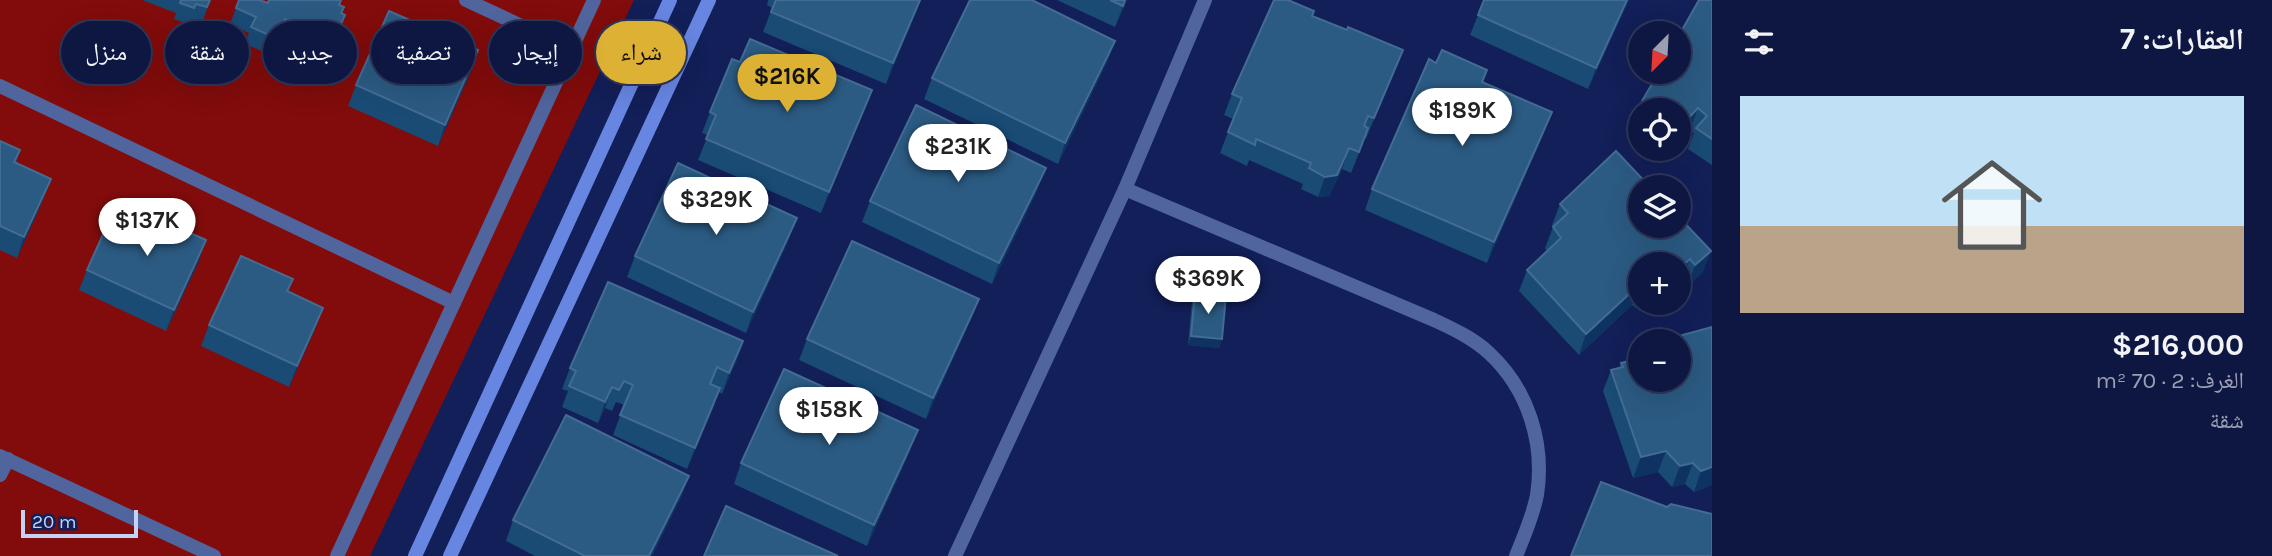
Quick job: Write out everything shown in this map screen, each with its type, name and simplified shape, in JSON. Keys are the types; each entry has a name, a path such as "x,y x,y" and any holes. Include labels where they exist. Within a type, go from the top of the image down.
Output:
{"street":[{"path":"466,0 511,21"},
{"path":"582,26 594,0"},
{"path":"415,556 670,0"},
{"path":"450,556 709,0"},
{"path":"954,556 1125,189 1205,0"},
{"path":"337,556 555,84"},
{"path":"0,86 454,303"},
{"path":"1125,189 1463,333 1488,352 1510,376 1526,403 1536,434 1539,465 1537,496 1516,556"},
{"path":"0,475 4,458 214,556"}],"shaded area":[{"path":"0,0 634,0 624,21 596,21 596,80 370,556 0,556"}],"building":[{"path":"181,0 210,0 207,7 196,4 194,8 180,3"},
{"path":"239,0 268,3 269,0 341,0 339,5 344,7 341,13 345,15 342,21 263,21 263,32 251,27 256,17 236,8"},
{"path":"776,0 920,0 893,63 771,12"},
{"path":"970,0 1032,0 1115,41 1065,143 932,78"},
{"path":"1110,0 1125,0 1123,6"},
{"path":"1274,0 1288,0 1314,11 1312,16 1347,30 1348,27 1403,50 1374,118 1368,116 1364,126 1368,128 1359,152 1349,148 1337,175 1325,177 1309,168 1311,163 1256,139 1255,145 1228,132 1242,98 1232,94"},
{"path":"1484,0 1627,0 1596,68 1478,15"},
{"path":"1699,0 1712,0 1712,139 1696,128 1707,116 1698,108 1691,116 1691,98 1644,98 1652,84 1691,84 1691,21 1687,21"},
{"path":"389,11 412,21 385,21"},
{"path":"750,39 872,90 829,192 706,139 716,115 710,112 732,59 740,62"},
{"path":"1442,50 1487,70 1482,82 1552,112 1494,242 1372,189 1429,59 1436,63"},
{"path":"371,51 371,84 463,84 445,125 356,85"},
{"path":"916,105 1046,168 999,263 870,201"},
{"path":"0,141 20,150 14,162 51,179 24,237 0,226"},
{"path":"1616,151 1639,175 1628,175 1628,238 1691,238 1691,230 1711,251 1695,265 1691,260 1691,252 1628,252 1628,295 1586,334 1527,270 1561,238 1553,227 1568,213 1560,204"},
{"path":"678,163 797,218 753,312 635,256"},
{"path":"113,212 149,229 155,217 206,240 174,310 87,270"},
{"path":"852,241 979,299 933,398 807,339"},
{"path":"241,256 293,279 287,291 323,308 297,366 209,325"},
{"path":"608,282 743,341 729,373 717,367 710,384 720,388 695,448 620,415 633,385 624,381 619,390 612,387 605,402 569,386 576,371 570,368"},
{"path":"1195,292 1226,295 1222,339 1191,336"},
{"path":"1712,327 1712,467 1701,471 1693,463 1680,466 1666,451 1641,457 1611,370 1623,367 1621,363 1628,361 1628,392 1691,392 1691,333"},
{"path":"784,369 918,430 874,525 741,463"},
{"path":"566,415 689,476 649,556 585,556 513,520"},
{"path":"1601,482 1667,507 1671,504 1712,514 1712,556 1571,556"},
{"path":"726,506 838,556 704,556"}]}
